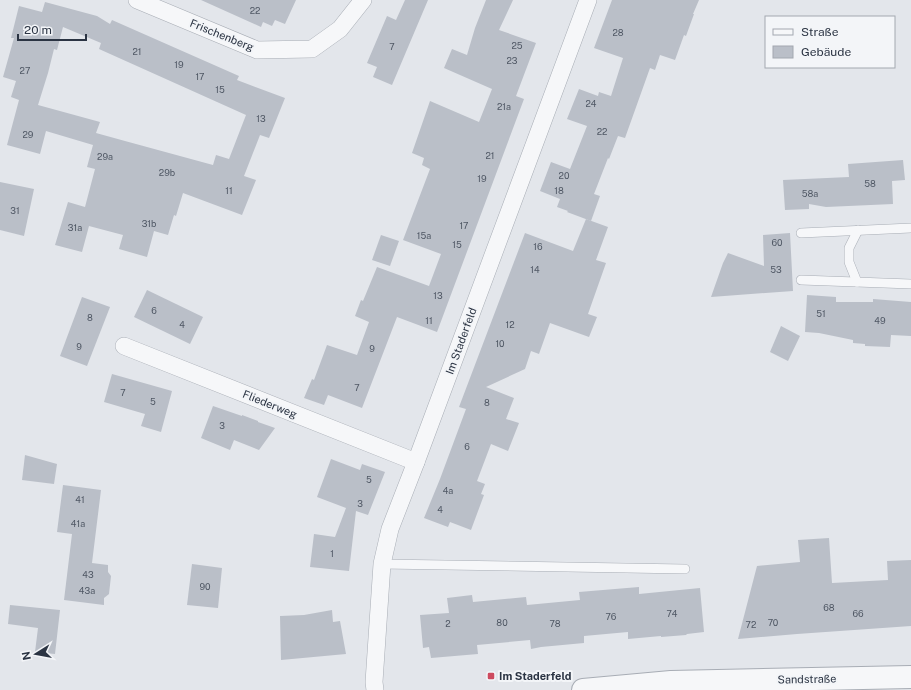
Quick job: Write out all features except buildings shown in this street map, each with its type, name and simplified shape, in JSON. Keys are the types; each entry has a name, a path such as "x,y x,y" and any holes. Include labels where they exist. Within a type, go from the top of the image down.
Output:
{"street":[{"name":"Frischenberg","path":"136,0 257,50 312,49 340,29 363,0"},
{"name":"Im Staderfeld","path":"375,690 374,682 382,564 390,529 588,0"},
{"name":"Fliederweg","path":"124,346 416,462"},
{"name":"Sandstraße","path":"583,690 671,682 911,677"}],"lane":[{"path":"801,233 911,228"},
{"path":"857,282 849,262 849,248 858,230"},
{"path":"801,280 911,284"},
{"path":"382,564 685,569"}],"place":[{"name":"Im Staderfeld","path":"491,676"}]}
